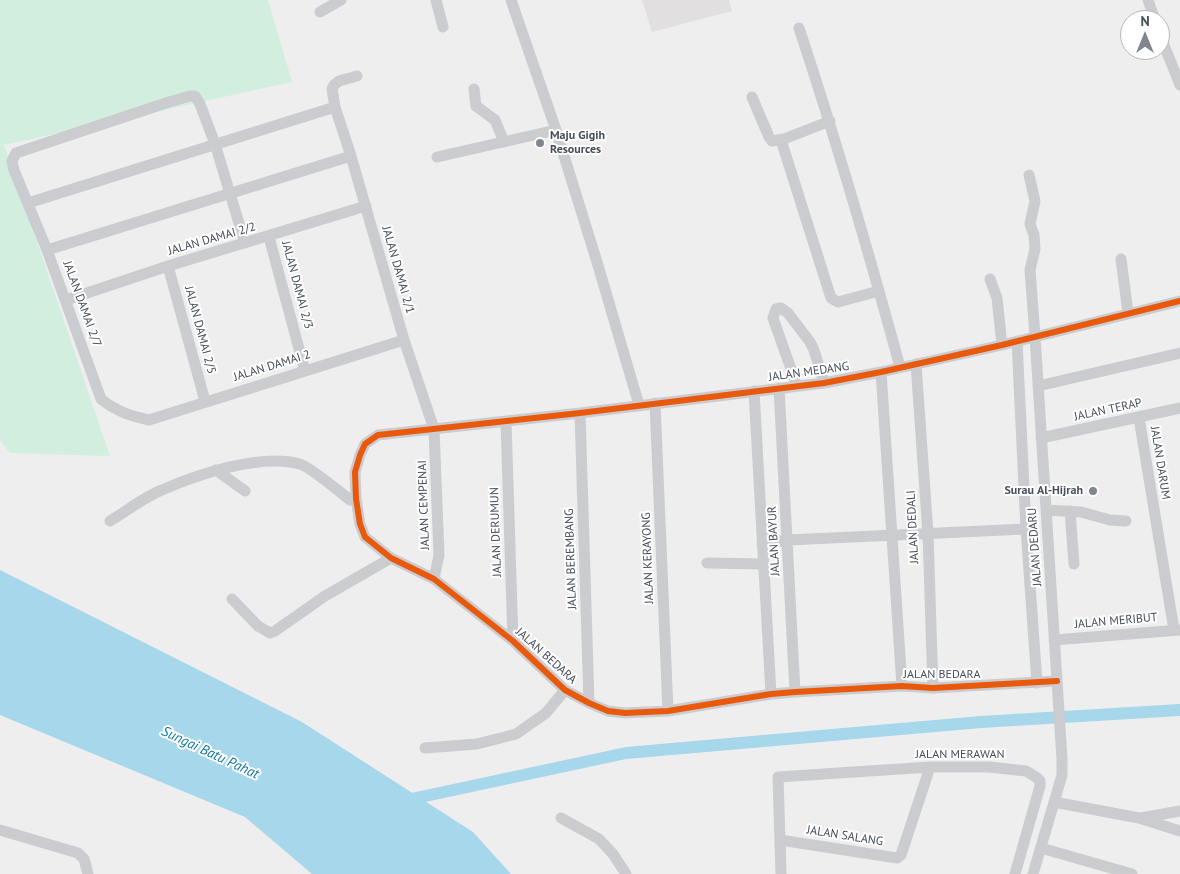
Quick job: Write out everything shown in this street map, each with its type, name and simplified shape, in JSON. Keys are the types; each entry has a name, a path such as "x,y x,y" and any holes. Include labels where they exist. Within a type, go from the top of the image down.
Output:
{"street":[{"path":"320,12 341,0"},
{"path":"436,0 443,27"},
{"path":"511,0 556,130 639,405"},
{"path":"799,28 830,121 900,368"},
{"path":"1170,60 1180,85"},
{"path":"28,203 335,107 332,90 334,85 339,81 357,76"},
{"path":"474,89 476,106 495,120 504,142"},
{"name":"JALAN DAMAI 2/7","path":"149,420 130,416 115,409 101,399 66,300 12,161 16,153 190,96 195,96 200,104 215,144"},
{"path":"752,97 772,141 781,140 830,121"},
{"name":"JALAN DAMAI 2/1","path":"335,107 366,206 404,340 434,429"},
{"path":"437,157 556,130"},
{"path":"781,140 831,298 838,302 879,291"},
{"path":"215,144 245,243"},
{"path":"47,250 351,156"},
{"name":"JALAN DEDARU","path":"1029,175 1035,201 1030,224 1034,235 1035,249 1030,270 1062,775"},
{"name":"JALAN DAMAI 2/2","path":"66,300 168,266 269,237 366,206"},
{"name":"JALAN DAMAI 2/3","path":"269,237 305,370"},
{"path":"1120,259 1128,313"},
{"name":"JALAN DAMAI 2/5","path":"168,266 205,401"},
{"path":"990,279 996,298 1002,345"},
{"name":"JALAN MEDANG","path":"434,429 824,383 1002,345 1180,301"},
{"path":"797,386 772,318 776,309 782,308 788,313 810,342 824,383"},
{"name":"JALAN DAMAI 2","path":"149,420 404,340"},
{"name":"JALAN DEDARU","path":"1017,341 1026,528 1037,683"},
{"path":"1038,386 1180,353"},
{"name":"JALAN DEDALI","path":"916,364 928,534 934,688"},
{"name":"JALAN DEDALI","path":"881,372 902,686"},
{"name":"JALAN BAYUR","path":"779,388 795,692"},
{"name":"JALAN BAYUR","path":"754,391 771,694"},
{"name":"JALAN KERAYONG","path":"655,403 668,711"},
{"name":"JALAN TERAP","path":"1042,438 1180,408"},
{"name":"JALAN BEREMBANG","path":"580,413 589,703"},
{"name":"JALAN DARUM","path":"1139,418 1177,630"},
{"name":"JALAN DERUMUN","path":"506,422 513,641"},
{"name":"JALAN BEDARA","path":"434,429 378,435 365,444 355,472 356,499 360,524 365,537 391,558 434,579 513,641 565,690 608,711 625,713 668,711 771,694 795,692 902,686 934,688 1057,682"},
{"name":"JALAN CEMPENAI","path":"434,429 439,555 434,579"},
{"path":"110,521 161,490 216,470 265,462 283,461 302,464 350,500 356,499"},
{"path":"216,470 245,491"},
{"path":"1046,510 1081,512 1110,520 1126,521"},
{"path":"1070,511 1074,564"},
{"path":"762,544 788,540 1026,528"},
{"path":"232,599 258,626 270,632 275,631 325,596 391,558"},
{"path":"707,563 763,564"},
{"name":"JALAN MERIBUT","path":"1054,640 1177,630"},
{"path":"425,748 478,744 516,734 546,713 565,690"},
{"name":"JALAN MERAWAN","path":"780,840 777,780 781,776 930,767 989,767 1026,771 1040,781"},
{"name":"JALAN SALANG","path":"780,840 897,858 901,855 930,767"},
{"path":"1015,874 1040,781 1062,775"},
{"path":"1033,874 1062,775"},
{"path":"1054,802 1139,818 1180,831"},
{"path":"1139,818 1180,810"},
{"path":"561,818 599,839 613,854 626,874"},
{"path":"0,830 78,853 84,859 88,874"},
{"path":"780,840 781,874"},
{"path":"1040,848 1132,874"}],"shaded area":[{"path":"642,0 729,0 732,11 652,32"}],"green space":[{"path":"0,0 268,0 292,82 4,145 110,456 10,453 0,440"}],"water":[{"name":"Sungai Batu Pahat","path":"0,570 302,722 473,832 511,874 312,874 245,817 0,715"}],"waterway":[{"path":"402,801 626,753 981,722 1180,710"}],"cycle path":[{"path":"1057,681 933,688 902,686 795,692 771,694 668,711 625,713 608,711 565,690 513,641 434,579 391,558 365,537 360,524 356,499 355,472 360,455 365,444 378,435 580,413 824,383 1002,345 1180,301"}],"place":[{"name":"Maju Gigih Resources","path":"540,143"},
{"name":"Surau Al-Hijrah","path":"1093,491"}]}
